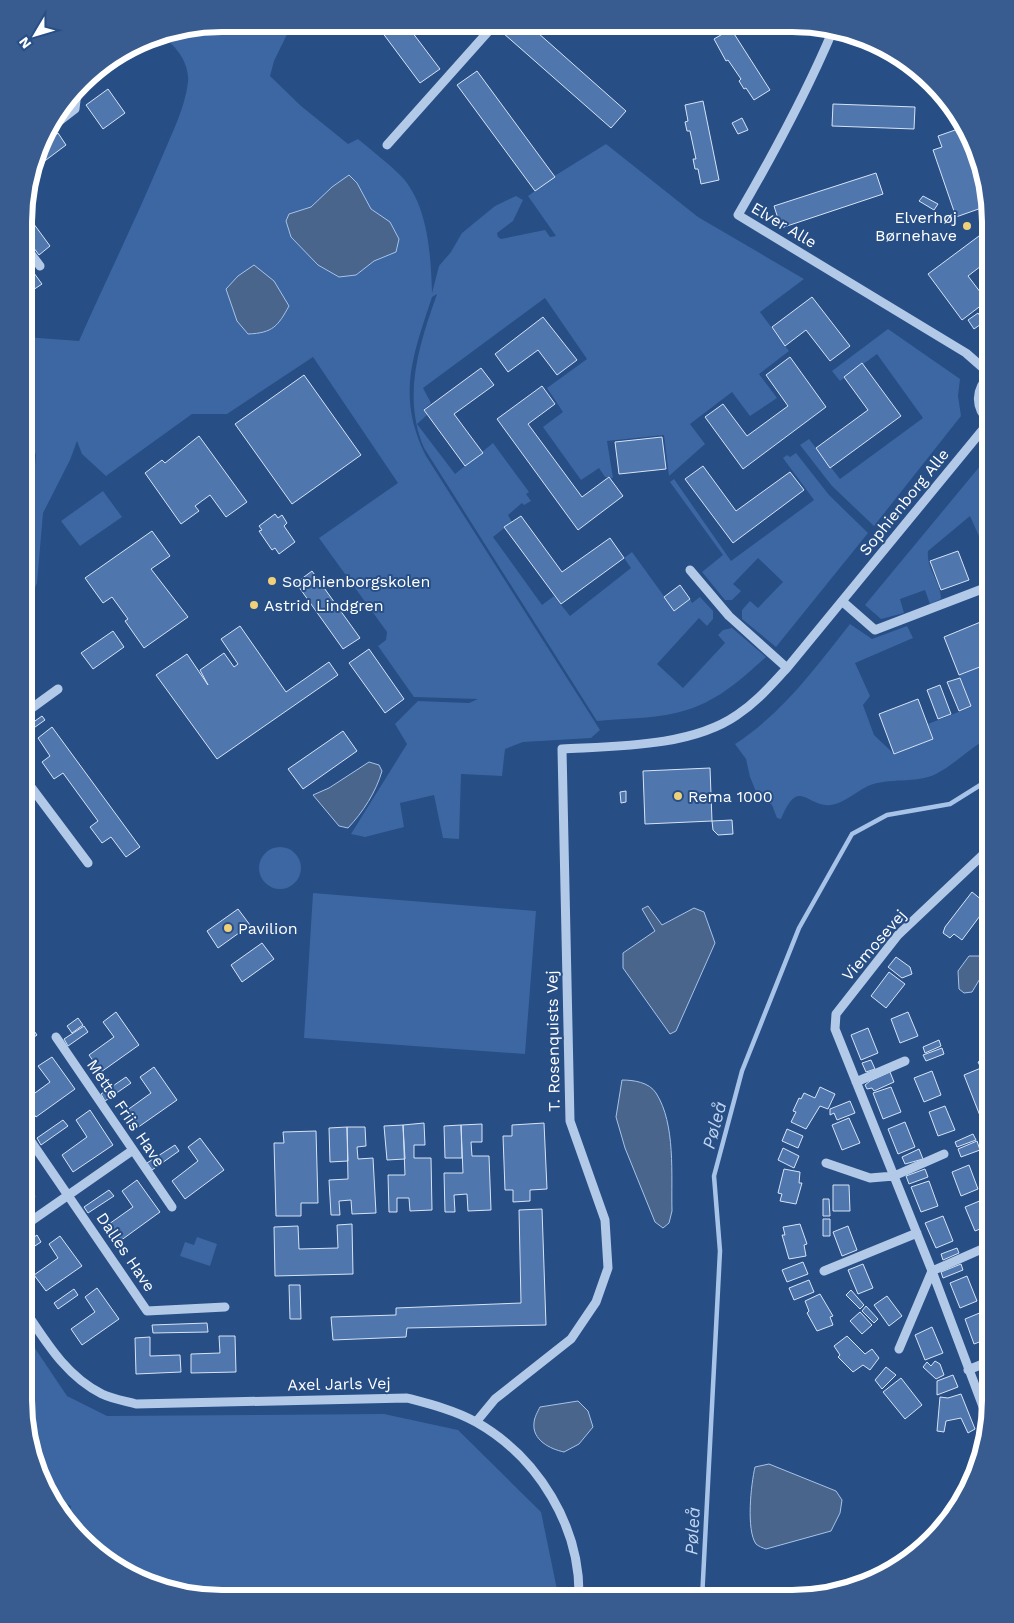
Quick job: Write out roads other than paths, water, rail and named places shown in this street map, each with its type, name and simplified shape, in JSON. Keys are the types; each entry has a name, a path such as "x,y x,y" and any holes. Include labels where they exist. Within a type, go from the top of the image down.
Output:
{"street":[{"path":"387,145 487,32"},
{"name":"Elver Alle","path":"830,36 814,76 738,215 960,349 982,368"},
{"path":"65,116 75,108 76,102"},
{"path":"32,255 40,266"},
{"path":"982,384 978,400 982,412"},
{"name":"Sophienborg Alle","path":"562,749 661,742 686,738 710,730 736,716 761,697 787,668 982,432"},
{"path":"690,570 729,616 787,668"},
{"path":"843,602 875,630 982,589"},
{"path":"32,708 58,689"},
{"name":"T. Rosenquists Vej","path":"476,1422 495,1399 571,1339 596,1302 608,1268 606,1220 570,1121 562,749"},
{"path":"32,788 88,863"},
{"name":"Viemosevej","path":"982,856 898,935 836,1014 835,1029 932,1271 982,1404"},
{"name":"Mette Friis Have","path":"56,1037 172,1207"},
{"path":"856,1082 905,1061"},
{"name":"Dalles Have","path":"32,1143 147,1311 224,1307"},
{"path":"32,1221 133,1150"},
{"path":"826,1163 870,1178 894,1176 944,1154"},
{"path":"824,1271 917,1233"},
{"path":"899,1349 932,1271 982,1249"},
{"name":"Axel Jarls Vej","path":"32,1321 56,1356 77,1378 104,1394 136,1404 407,1398 440,1407 476,1422 511,1447 535,1471 557,1506 572,1544 579,1578 579,1590"},
{"path":"968,1370 982,1364"}],"waterway":[{"name":"Pøleå","path":"702,1590 720,1251 714,1176 742,1071 799,928 852,834 887,815 950,804 982,784"}],"place":[{"name":"Elverhøj Børnehave","path":"967,226"},
{"name":"Sophienborgskolen","path":"272,581"},
{"name":"Astrid Lindgren","path":"254,605"},
{"name":"Rema 1000","path":"678,796"},
{"name":"Pavilion","path":"228,928"}]}
